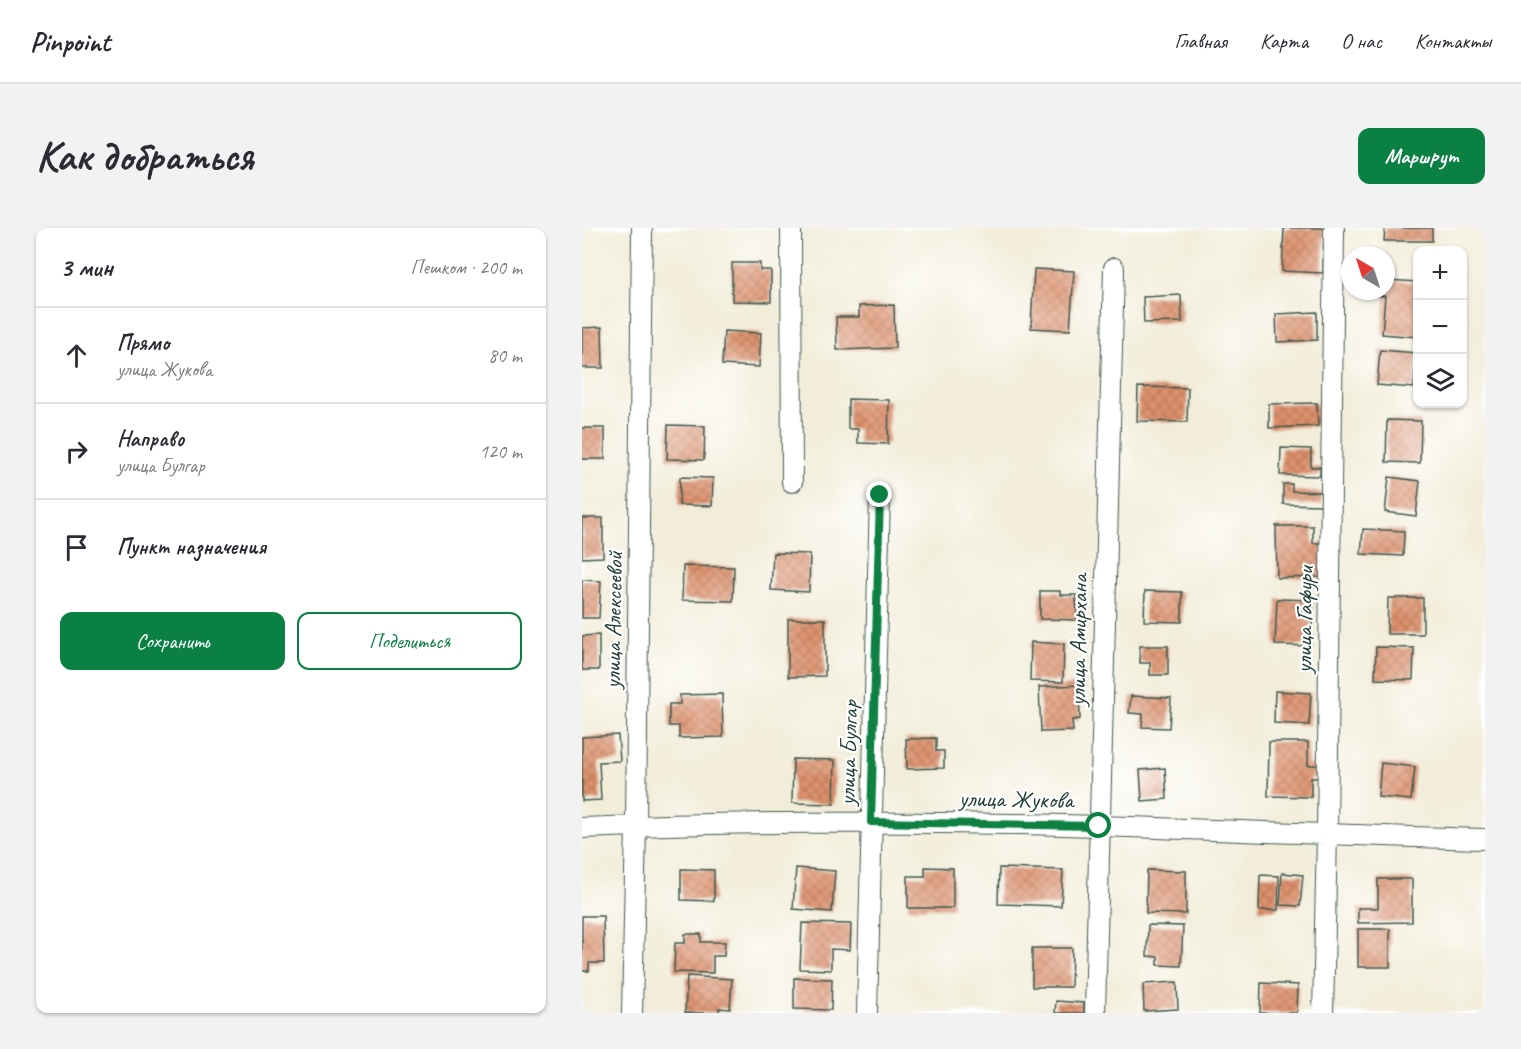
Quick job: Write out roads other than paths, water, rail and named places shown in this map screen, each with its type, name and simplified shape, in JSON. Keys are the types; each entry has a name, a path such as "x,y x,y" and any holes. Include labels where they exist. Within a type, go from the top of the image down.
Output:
{"street":[{"name":"улица Алексеевой","path":"632,1013 642,228"},
{"path":"791,228 792,482"},
{"name":"улица Гафури","path":"1323,1013 1334,228"},
{"name":"улица Амирхана","path":"1095,1013 1113,268"},
{"name":"улица Булгар","path":"867,1013 880,495"},
{"name":"улица Жукова","path":"582,828 871,822 1099,826 1485,839"}]}
